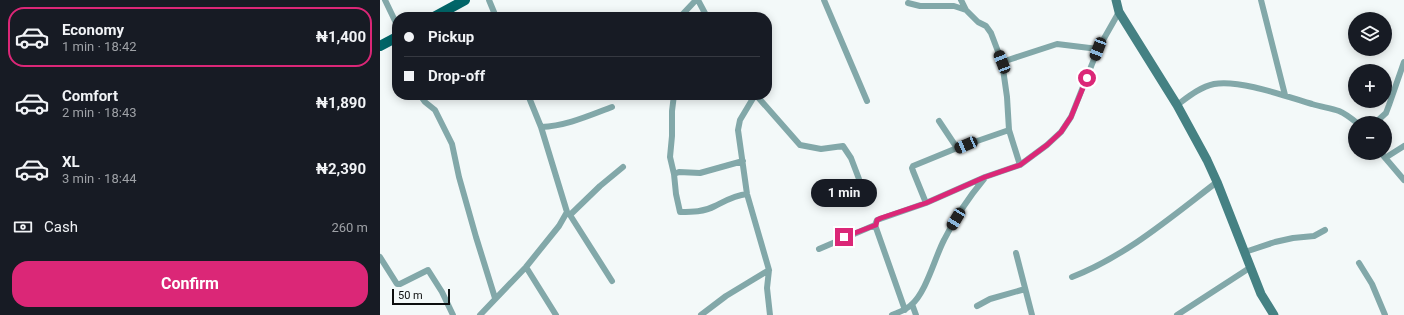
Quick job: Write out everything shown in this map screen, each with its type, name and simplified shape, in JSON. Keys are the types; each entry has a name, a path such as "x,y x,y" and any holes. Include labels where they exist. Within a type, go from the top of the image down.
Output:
{"main road":[{"path":"443,12 465,0"},
{"path":"380,46 392,40"}],"street":[{"path":"385,0 392,15"},
{"path":"489,0 494,12"},
{"path":"685,12 697,0 704,12"},
{"path":"824,0 867,101"},
{"path":"961,0 966,10 978,22 986,26 991,33 1002,62 1007,97 1009,130 1020,165"},
{"path":"1116,0 1119,12 1177,105 1217,182 1261,294 1274,315"},
{"path":"1261,0 1284,95"},
{"path":"908,3 920,6 954,6 966,10"},
{"path":"905,310 876,225 877,220 926,203 985,177 1020,165 1047,145 1061,132 1071,117 1098,49 1119,12"},
{"path":"1002,62 1057,44 1098,49"},
{"path":"1383,116 1386,113 1404,62"},
{"path":"1177,105 1199,90 1214,84 1234,84 1284,95 1338,110 1349,116"},
{"path":"424,100 435,110 452,144 459,177 495,298"},
{"path":"530,100 541,127 568,213 612,281"},
{"path":"673,100 670,156 680,212 703,210 714,207 724,201 747,194"},
{"path":"753,100 740,120 738,130 747,194 770,270 767,288 770,315"},
{"path":"760,100 800,145 820,149 843,146 851,158 859,179"},
{"path":"541,127 556,126 576,121 612,107"},
{"path":"939,121 958,148"},
{"path":"926,203 913,171 913,166 1009,130"},
{"path":"1392,151 1404,146"},
{"path":"1387,160 1404,180"},
{"path":"674,174 679,172 700,173 742,161"},
{"path":"480,315 526,267 568,213 624,167"},
{"path":"892,315 905,310 912,304 926,281 944,239 968,199 985,177"},
{"path":"1072,277 1093,268 1120,253 1217,182"},
{"path":"819,249 876,225"},
{"path":"1245,252 1275,242 1293,238 1314,236 1326,230"},
{"path":"1016,253 1032,315"},
{"path":"380,256 397,284 400,284 428,270 442,292 453,315"},
{"path":"1359,263 1372,284 1385,315"},
{"path":"526,267 556,315"},
{"path":"1177,315 1251,267"},
{"path":"701,315 726,296 770,270"},
{"path":"977,306 990,299 1025,289"},
{"path":"912,304 916,315"}],"route":[{"path":"844,237 876,225 877,220 881,218 926,203 985,177 1020,165 1047,145 1061,132 1076,107 1087,78"}]}
